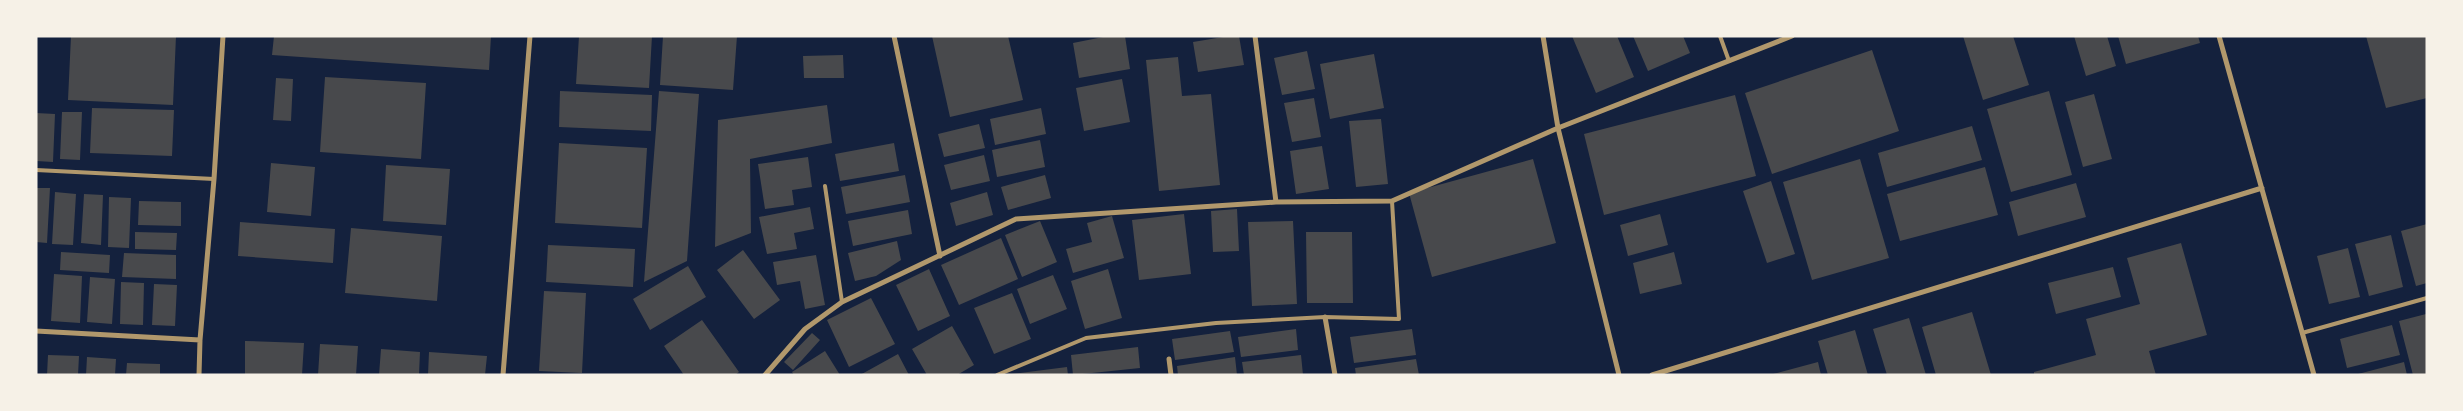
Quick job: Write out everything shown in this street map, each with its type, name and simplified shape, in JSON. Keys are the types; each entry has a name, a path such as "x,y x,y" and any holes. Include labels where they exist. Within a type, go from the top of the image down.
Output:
{"street":[{"path":"200,375 200,340 214,179 223,36"},
{"path":"503,375 530,36"},
{"path":"894,36 940,256"},
{"path":"1254,36 1276,202"},
{"path":"1543,36 1558,128 1619,375"},
{"path":"765,375 805,329 842,302 1016,219 1276,202 1392,201 1558,128 1792,36"},
{"path":"2219,36 2314,375"},
{"path":"1652,375 2262,188"},
{"path":"1325,317 1335,375"},
{"path":"36,331 200,340"},
{"path":"1169,359 1171,375"}],"lane":[{"path":"1720,36 1729,61"},
{"path":"36,170 214,179"},
{"path":"826,186 842,302"},
{"path":"997,375 1086,338 1216,323 1325,317 1399,319 1392,201"},
{"path":"2302,333 2427,298"}],"building":[{"path":"71,36 176,36 173,105 68,100"},
{"path":"274,36 491,36 489,70 272,55"},
{"path":"579,36 652,36 649,88 576,84"},
{"path":"663,36 737,36 733,90 660,85"},
{"path":"932,36 1008,36 1023,100 950,117"},
{"path":"1108,36 1125,36 1130,69 1079,78 1073,43"},
{"path":"1239,36 1244,65 1198,72 1193,42"},
{"path":"1572,36 1617,36 1634,77 1596,93"},
{"path":"1633,36 1683,36 1690,53 1648,71"},
{"path":"1963,36 2013,36 2029,85 1983,100"},
{"path":"2074,36 2107,36 2116,66 2086,76"},
{"path":"2118,36 2198,36 2200,43 2126,64"},
{"path":"2366,36 2427,36 2427,98 2386,108"},
{"path":"1872,50 1899,131 1772,174 1745,93"},
{"path":"1307,51 1315,89 1282,95 1274,58"},
{"path":"1374,54 1384,108 1330,119 1320,64"},
{"path":"843,55 844,78 804,78 803,56"},
{"path":"1178,57 1182,96 1211,94 1220,185 1159,191 1146,60"},
{"path":"325,77 426,83 421,159 320,152"},
{"path":"276,78 293,79 291,121 273,120"},
{"path":"1122,79 1130,122 1084,131 1076,88"},
{"path":"560,91 652,95 651,131 559,127"},
{"path":"659,91 699,94 687,261 644,282"},
{"path":"2049,91 2072,175 2011,192 1987,109"},
{"path":"2094,94 2112,159 2083,167 2065,102"},
{"path":"1735,95 1756,176 1604,215 1584,134"},
{"path":"1314,98 1321,137 1292,142 1284,103"},
{"path":"827,105 832,143 750,159 751,233 715,247 718,120"},
{"path":"92,108 174,110 172,156 90,153"},
{"path":"1041,108 1046,134 995,145 990,119"},
{"path":"62,112 82,112 80,160 60,159"},
{"path":"36,113 55,114 53,162 36,161"},
{"path":"1381,119 1388,184 1356,187 1349,121"},
{"path":"979,124 985,148 944,157 938,134"},
{"path":"1972,126 1982,160 1887,187 1878,153"},
{"path":"1040,140 1045,167 997,177 992,150"},
{"path":"559,143 647,148 642,228 555,223"},
{"path":"894,143 899,171 840,181 835,154"},
{"path":"1322,146 1329,189 1296,194 1290,151"},
{"path":"984,155 990,181 951,190 944,165"},
{"path":"808,157 812,187 792,190 794,205 765,209 758,164"},
{"path":"1533,159 1556,243 1432,277 1409,193"},
{"path":"1860,159 1889,258 1812,280 1783,182"},
{"path":"271,163 315,167 311,216 267,212"},
{"path":"386,165 450,169 446,225 383,221"},
{"path":"1985,167 1998,215 1900,241 1887,194"},
{"path":"905,175 910,202 846,214 841,187"},
{"path":"1045,175 1051,198 1008,210 1001,187"},
{"path":"1771,181 1795,254 1767,263 1743,191"},
{"path":"2076,183 2086,217 2018,236 2009,202"},
{"path":"36,188 50,188 47,243 36,242"},
{"path":"55,192 76,194 73,245 52,244"},
{"path":"987,192 993,215 956,226 950,203"},
{"path":"84,194 103,195 101,245 81,243"},
{"path":"109,197 131,198 129,248 108,247"},
{"path":"139,201 181,202 181,226 138,225"},
{"path":"810,207 814,229 794,233 797,249 767,254 759,217"},
{"path":"1237,209 1239,251 1213,252 1211,211"},
{"path":"908,210 912,234 853,246 848,221"},
{"path":"1184,214 1191,274 1139,280 1132,220"},
{"path":"1660,214 1668,245 1628,256 1620,225"},
{"path":"1112,216 1124,258 1073,273 1066,249 1092,242 1087,223"},
{"path":"1040,221 1057,262 1022,277 1005,235"},
{"path":"1293,221 1297,304 1252,306 1248,222"},
{"path":"240,222 335,229 333,263 238,256"},
{"path":"2427,224 2427,283 2416,286 2401,231"},
{"path":"351,228 442,236 437,301 345,293"},
{"path":"135,232 177,233 176,250 135,249"},
{"path":"1306,232 1352,232 1353,303 1307,303"},
{"path":"2391,235 2403,287 2369,296 2355,244"},
{"path":"1001,238 1018,279 959,305 941,265"},
{"path":"897,241 901,260 876,276 855,281 848,253"},
{"path":"2181,243 2207,335 2149,351 2156,375 2034,375 2034,372 2096,355 2086,319 2140,304 2127,258"},
{"path":"548,245 635,249 633,287 546,282"},
{"path":"2348,248 2360,297 2329,304 2317,256"},
{"path":"743,250 780,300 754,319 717,270"},
{"path":"61,252 110,255 109,273 60,270"},
{"path":"1674,252 1682,284 1640,294 1633,263"},
{"path":"124,253 176,255 176,279 122,277"},
{"path":"816,255 825,305 805,309 800,281 777,285 773,262"},
{"path":"688,266 706,297 650,330 633,299"},
{"path":"2113,267 2121,297 2056,314 2048,283"},
{"path":"929,269 950,316 918,331 896,285"},
{"path":"1108,269 1122,318 1085,329 1071,281"},
{"path":"54,274 82,276 80,323 51,321"},
{"path":"1053,275 1067,309 1030,324 1017,289"},
{"path":"90,277 115,279 112,324 87,322"},
{"path":"121,282 144,283 143,325 120,324"},
{"path":"154,284 177,285 175,326 152,325"},
{"path":"544,291 586,293 582,373 539,371"},
{"path":"1012,293 1031,339 994,354 974,308"},
{"path":"871,298 895,344 849,367 827,320"},
{"path":"1972,312 1991,375 1936,375 1922,327"},
{"path":"2426,314 2427,375 2413,375 2399,321"},
{"path":"1909,318 1926,375 1887,375 1873,329"},
{"path":"702,320 739,372 735,375 684,375 664,346"},
{"path":"2392,325 2400,355 2347,368 2340,339"},
{"path":"952,326 974,365 957,375 927,375 912,349"},
{"path":"1296,329 1298,350 1241,357 1238,337"},
{"path":"1412,329 1416,355 1354,363 1350,337"},
{"path":"1855,330 1868,375 1828,375 1818,341"},
{"path":"1230,331 1234,352 1175,360 1172,339"},
{"path":"812,333 820,340 793,370 784,362"},
{"path":"245,341 304,343 302,375 245,375"},
{"path":"320,344 358,346 356,375 318,375"},
{"path":"1138,347 1140,368 1073,375 1071,355"},
{"path":"381,349 420,352 419,375 379,375"},
{"path":"825,351 840,375 794,375 792,372"},
{"path":"429,352 487,356 485,375 428,375"},
{"path":"898,354 909,375 860,375"},
{"path":"48,355 79,356 78,375 47,375"},
{"path":"1301,355 1303,375 1244,375 1242,362"},
{"path":"87,357 116,359 115,375 86,375"},
{"path":"1235,357 1237,375 1178,375 1177,366"},
{"path":"1416,359 1419,375 1356,375 1355,368"},
{"path":"1818,362 1821,375 1773,375 1773,374"},
{"path":"2404,362 2407,375 2358,375 2358,374"},
{"path":"127,363 160,364 160,375 126,375"},
{"path":"1067,367 1068,375 1011,375 1011,374"}]}
